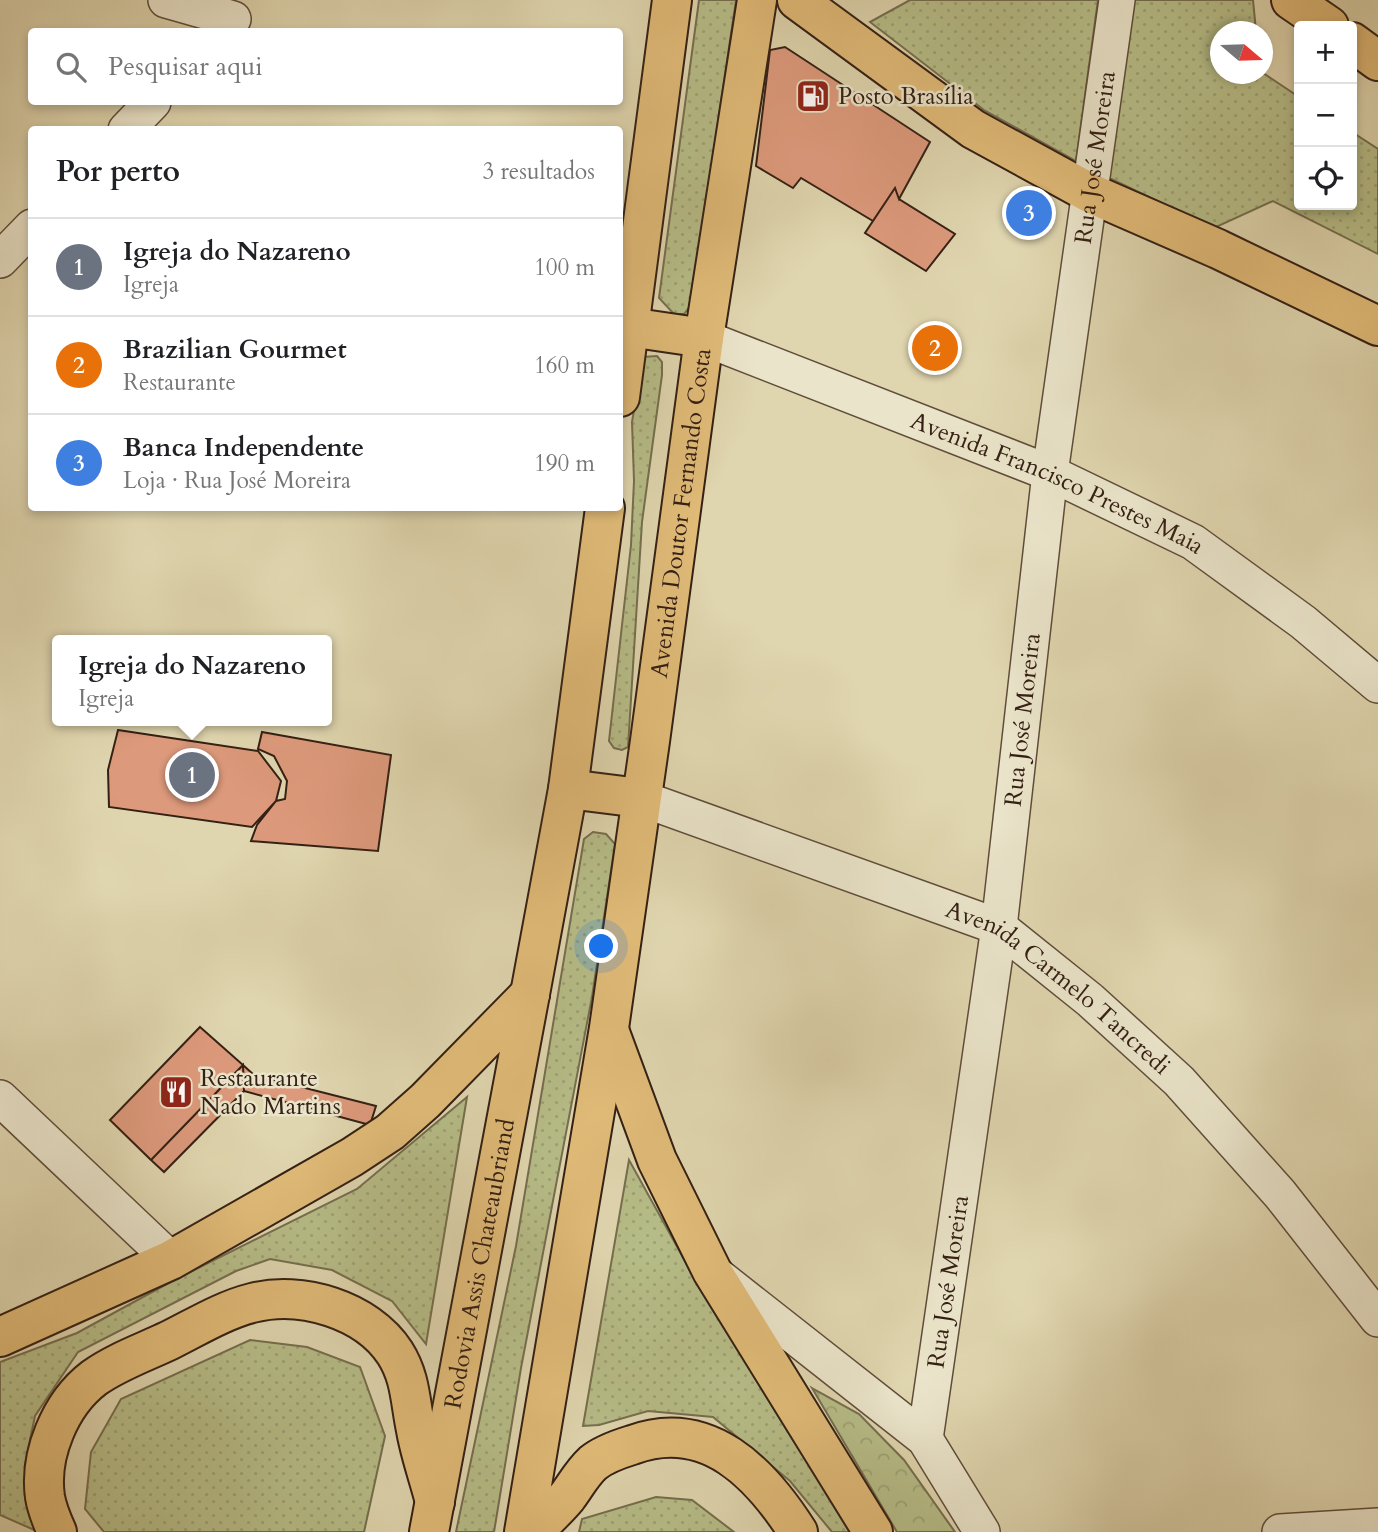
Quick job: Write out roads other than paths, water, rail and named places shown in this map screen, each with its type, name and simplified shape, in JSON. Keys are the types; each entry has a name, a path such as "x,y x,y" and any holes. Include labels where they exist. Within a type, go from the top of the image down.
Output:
{"main road":[{"path":"623,374 672,0"},
{"name":"Avenida Doutor Fernando Costa","path":"608,1028 704,338 757,0"},
{"path":"797,0 974,129 1090,193 1218,249 1378,326"},
{"path":"1291,0 1322,21"},
{"path":"1357,46 1378,61"},
{"path":"629,327 704,338"},
{"path":"0,1337 171,1260 352,1157 390,1132 453,1074 530,994 568,789 605,511"},
{"path":"568,789 640,798"},
{"name":"Rodovia Assis Chateaubriand","path":"432,1517 530,994"},
{"path":"608,1028 657,1160 712,1271 873,1532"},
{"path":"524,1532 608,1028"},
{"path":"57,1532 45,1500 46,1462 57,1428 81,1391 102,1373 235,1309 268,1300 303,1301 327,1306 364,1322 382,1337 394,1353 410,1387 432,1517"},
{"path":"533,1532 566,1498 578,1479 595,1461 641,1441 658,1438 684,1439 727,1453 765,1485 798,1532"}],"street":[{"path":"166,0 234,17"},
{"name":"Rua José Moreira","path":"925,1439 999,927 1050,473 1117,0"},
{"path":"130,126 150,105"},
{"path":"0,260 28,231"},
{"name":"Avenida Francisco Prestes Maia","path":"704,338 1050,473 1193,542 1303,622 1378,685"},
{"name":"Avenida Carmelo Tancredi","path":"640,798 999,927 1090,1000 1179,1081 1280,1194 1378,1318"},
{"path":"0,1098 171,1260"},
{"path":"712,1271 925,1439 982,1532"},
{"path":"0,1326 37,1321"},
{"path":"1280,1532 1378,1526"}],"place":[{"name":"Posto Brasília","path":"813,96"},
{"name":"Banca Independente","path":"1029,213"},
{"name":"Brazilian Gourmet","path":"935,348"},
{"name":"Igreja do Nazareno","path":"192,775"},
{"name":"Restaurante Nado Martins","path":"176,1092"}]}
